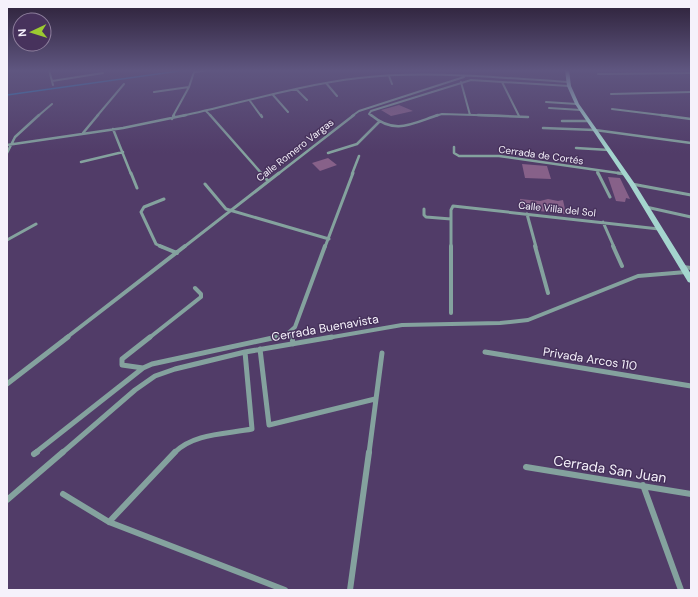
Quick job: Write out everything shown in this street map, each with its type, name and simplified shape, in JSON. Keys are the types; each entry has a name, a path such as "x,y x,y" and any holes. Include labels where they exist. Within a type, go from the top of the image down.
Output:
{"main road":[{"path":"575,98 588,121 632,184 659,229 687,269 691,280"}],"street":[{"path":"83,133 112,98"},
{"path":"172,119 183,98"},
{"path":"9,145 172,119 262,98"},
{"path":"276,98 288,112"},
{"name":"Calle Romero Vargas","path":"7,384 359,111 400,98"},
{"path":"412,98 371,111 369,114 379,122 397,128 437,114 528,117"},
{"path":"465,98 470,115"},
{"path":"510,98 519,116"},
{"path":"250,101 262,117"},
{"path":"546,102 577,104"},
{"path":"7,153 9,145 15,137 52,104"},
{"path":"549,108 581,110"},
{"path":"612,109 691,119"},
{"path":"206,111 268,181"},
{"path":"562,120 588,121"},
{"path":"328,153 357,144 379,122"},
{"path":"543,128 595,130 691,143"},
{"path":"113,129 137,188"},
{"name":"Cerrada de Cortés","path":"454,147 456,155 499,156 625,174"},
{"path":"576,148 609,150"},
{"path":"81,162 123,152"},
{"path":"34,454 143,368 152,364 286,335 291,332 296,327 359,156"},
{"path":"597,171 610,197"},
{"path":"205,184 223,206 231,210 329,239"},
{"path":"632,184 691,195"},
{"path":"164,199 144,207 141,212 156,244 177,252"},
{"name":"Calle Villa del Sol","path":"451,220 451,210 453,206 659,229"},
{"path":"646,207 691,217"},
{"path":"424,209 424,215 426,217 451,220 451,313"},
{"path":"527,214 548,293"},
{"path":"603,222 622,266"},
{"path":"7,240 36,224"},
{"name":"Cerrada Buenavista","path":"7,500 135,390 155,376 175,369 260,349 406,325 500,323 528,320 544,315 638,276 687,269"},
{"path":"143,368 122,365 122,359 201,297 201,294 195,288"},
{"path":"291,332 293,344"},
{"path":"260,349 269,425 376,400"},
{"path":"109,522 180,447 192,440 252,428 245,352"},
{"name":"Privada Arcos 110","path":"485,352 691,386"},
{"path":"350,590 382,353"},
{"name":"Cerrada San Juan","path":"526,468 643,485 691,494"},
{"path":"643,485 681,590"},
{"path":"63,494 109,522 286,590"}],"building":[{"path":"399,105 413,111 391,116 381,110"},
{"path":"328,158 337,165 320,171 312,163"},
{"path":"522,164 547,166 551,179 525,178"},
{"path":"608,177 620,178 630,199 626,198 625,202 616,201"},
{"path":"520,199 540,201 548,199 558,201 563,200 566,214 522,209"}]}
